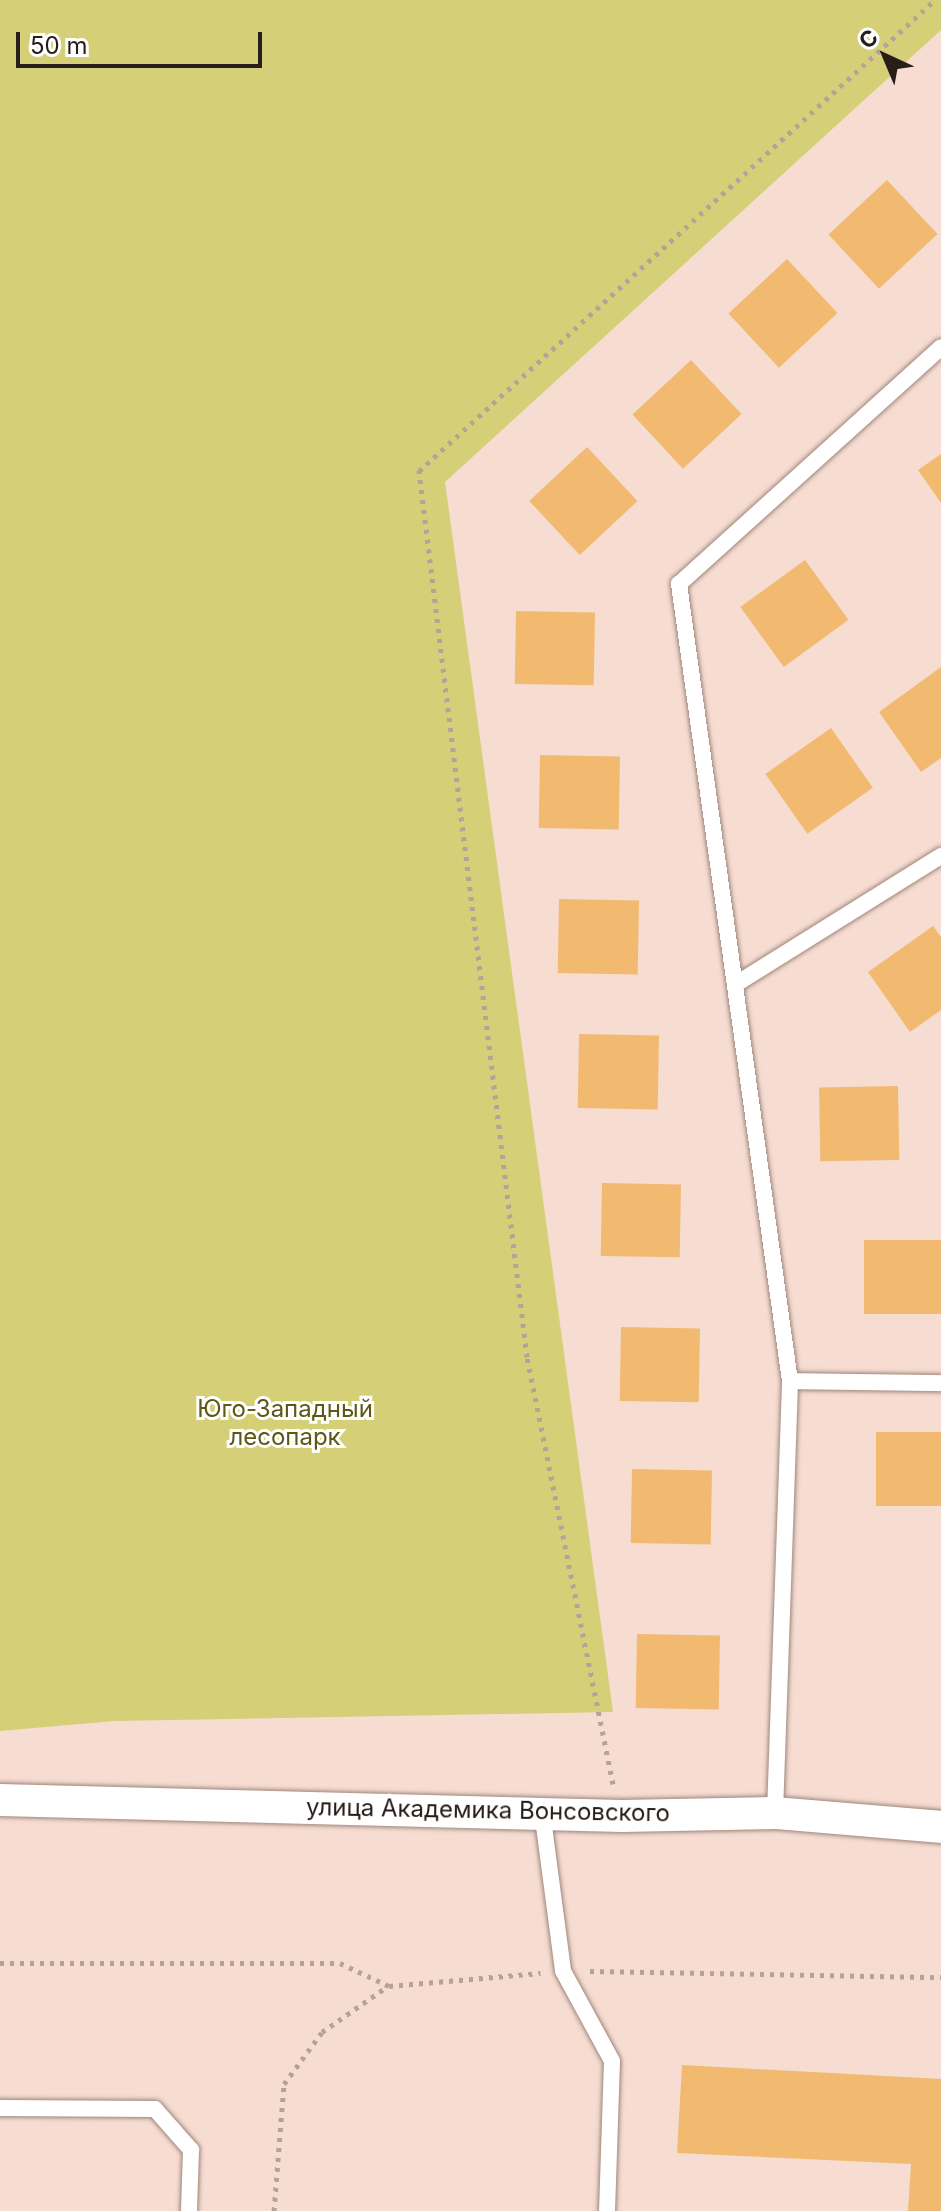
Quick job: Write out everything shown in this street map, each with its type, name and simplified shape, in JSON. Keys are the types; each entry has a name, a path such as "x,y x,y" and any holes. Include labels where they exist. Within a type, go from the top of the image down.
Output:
{"street":[{"name":"улица Академика Вонсовского","path":"0,1800 542,1809 622,1816 775,1813 941,1827"},
{"path":"0,1820 34,1801"}],"lane":[{"path":"775,1813 790,1381 679,584 941,347"},
{"path":"736,984 941,856"},
{"path":"790,1381 941,1383"},
{"path":"542,1809 563,1971 612,2061 607,2211"},
{"path":"0,2108 155,2109 191,2150 189,2211"}],"path":[{"path":"622,1816 527,1357 419,471 935,0"},
{"path":"0,1963 340,1963 389,1986"},
{"path":"274,2211 284,2084 322,2032 389,1986 563,1971 941,1977"}],"green space":[{"name":"Юго-Западный лесопарк","path":"0,0 941,0 941,30 445,482 613,1712 114,1721 0,1731"}],"building":[{"path":"887,180 937,234 879,289 828,235"},
{"path":"787,259 837,313 779,368 728,314"},
{"path":"691,360 741,414 683,469 632,415"},
{"path":"587,447 637,501 580,555 529,501"},
{"path":"941,454 941,503 918,470"},
{"path":"805,560 848,620 784,667 740,607"},
{"path":"516,611 595,612 594,685 515,684"},
{"path":"941,667 941,758 921,772 879,712"},
{"path":"831,728 873,788 807,834 765,774"},
{"path":"540,755 620,756 619,829 539,828"},
{"path":"559,899 639,900 638,974 558,973"},
{"path":"933,926 941,937 941,1010 910,1032 868,972"},
{"path":"579,1034 659,1035 658,1109 578,1108"},
{"path":"898,1086 899,1160 820,1161 819,1087"},
{"path":"602,1183 681,1184 680,1257 601,1256"},
{"path":"864,1240 941,1240 941,1314 864,1314"},
{"path":"621,1327 700,1328 699,1402 620,1401"},
{"path":"876,1432 941,1432 941,1506 876,1506"},
{"path":"632,1469 712,1470 711,1544 631,1543"},
{"path":"637,1634 720,1635 719,1709 636,1708"},
{"path":"682,2065 941,2079 941,2211 908,2211 911,2164 677,2153"}]}
